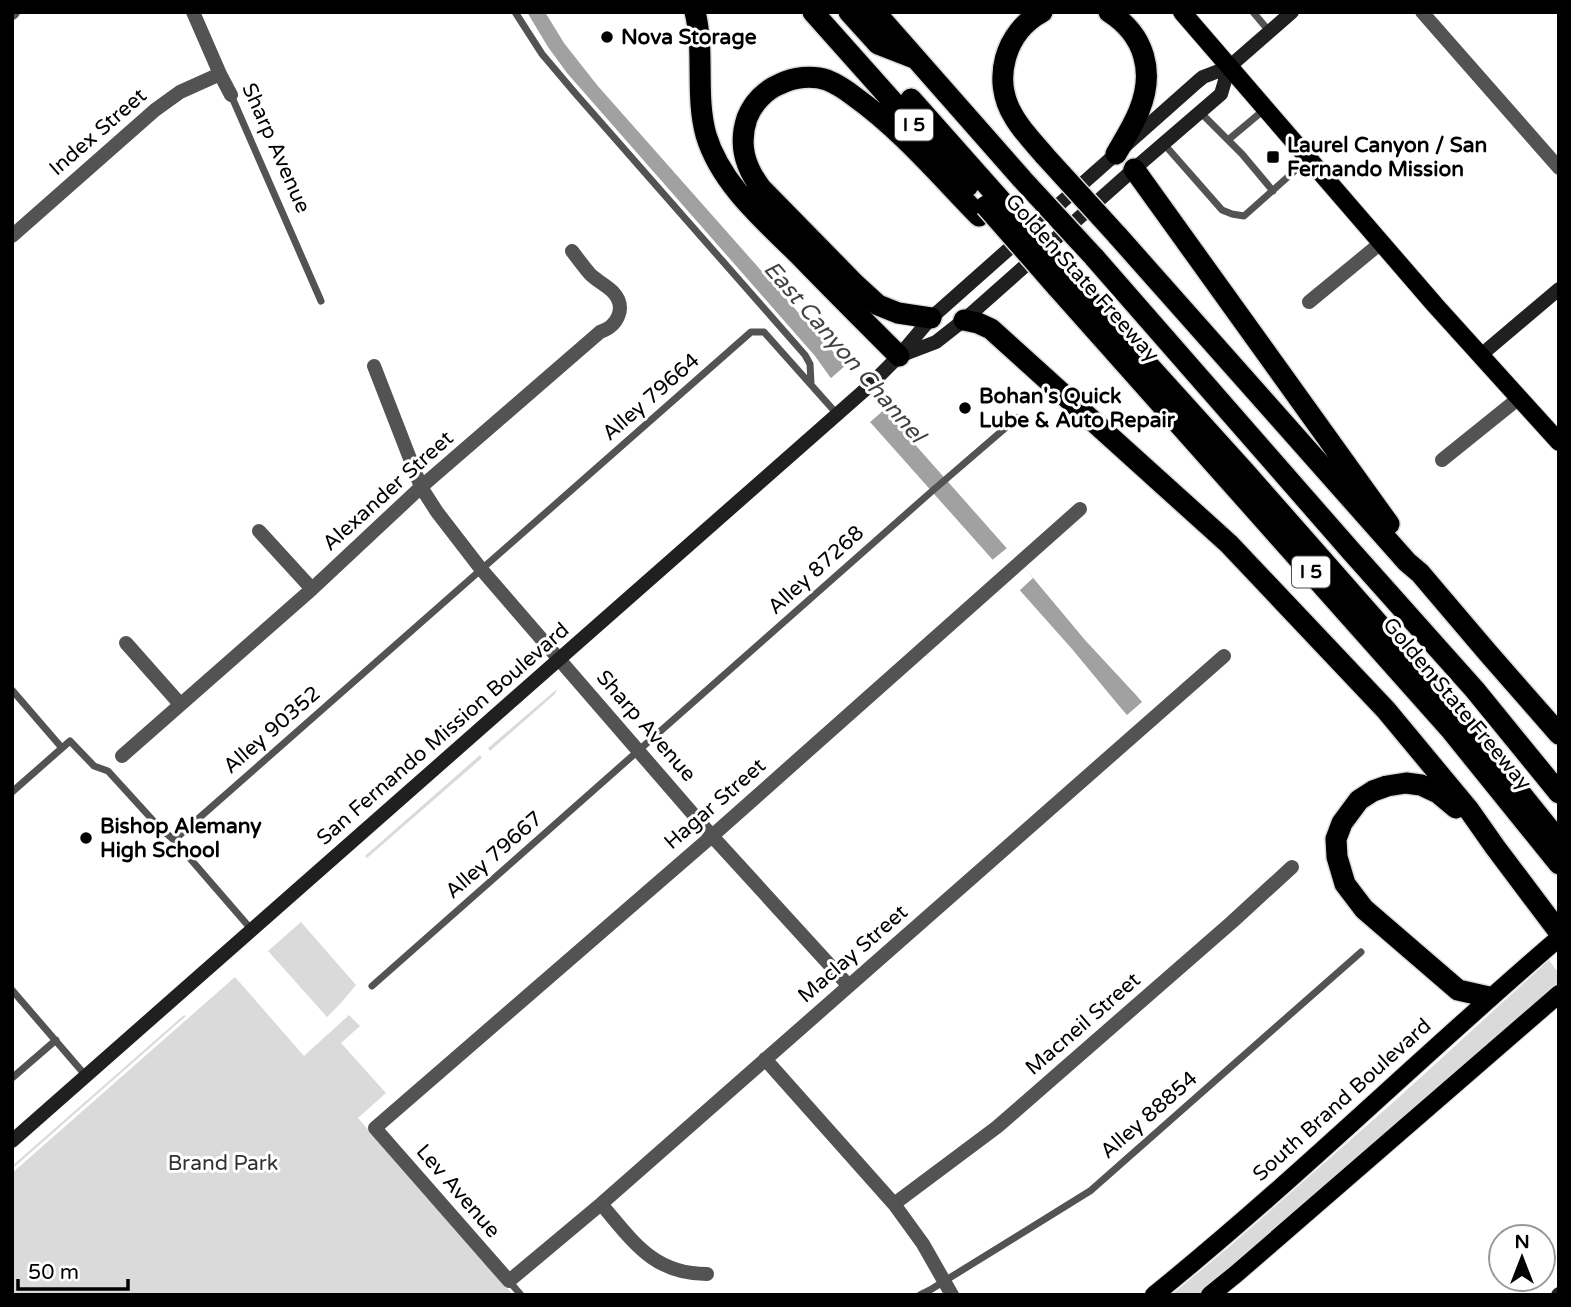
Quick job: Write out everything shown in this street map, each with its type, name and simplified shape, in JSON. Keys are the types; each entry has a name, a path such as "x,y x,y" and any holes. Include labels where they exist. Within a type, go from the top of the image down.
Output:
{"highway":[{"path":"695,12 699,29 701,104 706,133 716,160 743,199 899,356"},
{"name":"Golden State Freeway","path":"813,12 987,206 1061,281 1450,729 1559,864"},
{"path":"832,12 987,206"},
{"path":"849,12 878,44 916,58"},
{"name":"Golden State Freeway","path":"875,12 1475,690 1559,793"},
{"path":"1042,12 1025,24 1008,47 1003,75 1007,104 1013,117 1420,573 1559,734"},
{"path":"1109,12 1128,27 1136,38 1146,66 1147,79 1139,111 1116,154"},
{"path":"931,318 898,313 878,305 761,188 752,176 743,146 743,131 748,115 755,103 777,85 801,78 825,79 839,85 867,105 987,206"},
{"path":"1134,169 1355,475 1420,573"},
{"path":"1061,281 1246,472 1440,694 1559,841"},
{"path":"964,320 991,329 1229,544 1386,710 1469,810 1559,932"},
{"path":"1430,640 1449,689 1559,823"},
{"path":"1489,997 1458,990 1364,909 1345,884 1337,857 1336,839 1342,823 1359,800 1373,791 1406,783 1421,785 1438,793 1458,809 1495,847"}],"main road":[{"path":"1182,12 1435,305 1559,442"},
{"name":"San Fernando Mission Boulevard","path":"14,1136 86,1076 867,388 931,318 1203,77 1229,66 1292,12"},
{"name":"San Fernando Mission Boulevard","path":"899,356 936,342 964,320 1221,94 1229,66"},
{"path":"1481,355 1559,289"},
{"name":"South Brand Boulevard","path":"1154,1295 1215,1245 1489,997 1559,938"},
{"path":"1210,1295 1559,994"}],"street":[{"name":"Sharp Avenue","path":"193,12 231,95"},
{"path":"1422,12 1559,168"},
{"name":"Index Street","path":"12,236 155,110 173,96 220,74"},
{"path":"1309,302 1382,242"},
{"name":"Alexander Street","path":"122,756 312,589 421,488 600,332 609,329 616,322 618,298 590,274 572,251"},
{"name":"Sharp Avenue","path":"374,366 421,488 436,512 481,569 712,835 848,985"},
{"path":"1442,460 1519,398"},
{"name":"Hagar Street","path":"375,1128 712,835 1080,509"},
{"path":"259,531 312,589"},
{"path":"126,643 180,704"},
{"name":"Maclay Street","path":"509,1281 601,1204 1224,656"},
{"name":"Macneil Street","path":"894,1204 998,1128 1292,867"},
{"path":"765,1059 894,1204 923,1244 952,1295"},
{"name":"Lev Avenue","path":"375,1128 509,1281"},
{"path":"601,1204 645,1254 677,1271 707,1274"}],"lane":[{"path":"515,12 542,54 805,355 810,364 811,384"},
{"path":"1253,12 1270,32"},
{"name":"Sharp Avenue","path":"231,95 321,301"},
{"path":"1228,140 1266,109"},
{"path":"1200,112 1242,154 1273,191"},
{"path":"1163,143 1222,210 1244,216 1308,159"},
{"name":"Alley 79664","path":"481,569 751,332 764,332 837,414"},
{"name":"Alley 87268","path":"640,750 1017,418"},
{"name":"Alley 90352","path":"174,840 481,569"},
{"path":"12,690 62,748"},
{"path":"12,792 70,741 94,765 108,771 174,840 251,929"},
{"name":"Alley 79667","path":"372,986 640,750"},
{"name":"Alley 88854","path":"920,1295 1090,1191 1360,953"},
{"path":"12,990 86,1076"},
{"path":"12,1078 56,1040"},
{"path":"509,1281 521,1295"}],"green space":[{"path":"557,689 555,694 490,751 488,748"},
{"path":"480,755 482,758 367,858 365,856"},
{"path":"301,922 356,985 327,1017 268,951"},
{"path":"1549,960 1558,972 1559,986 1418,1104 1199,1295 1171,1295 1398,1098"},
{"name":"Brand Park","path":"235,977 304,1056 349,1015 360,1026 341,1043 386,1093 358,1118 513,1295 12,1295 12,1173"},
{"path":"186,1016 12,1169 12,1166"}],"shaded area":[{"path":"527,12 545,12 564,43 597,85 1142,702 1127,715 567,73"}],"pier":[{"path":"846,365 885,409 869,423 830,379"},
{"path":"1007,548 1033,578 1018,592 991,561"}],"place":[{"name":"Nova Storage","path":"607,37"},
{"name":"Laurel Canyon / San Fernando Mission","path":"1273,157"},
{"name":"Bohan's Quick Lube & Auto Repair","path":"965,408"},
{"name":"Bishop Alemany High School","path":"86,838"}],"water label":[{"name":"East Canyon Channel","path":"844,352"}]}
